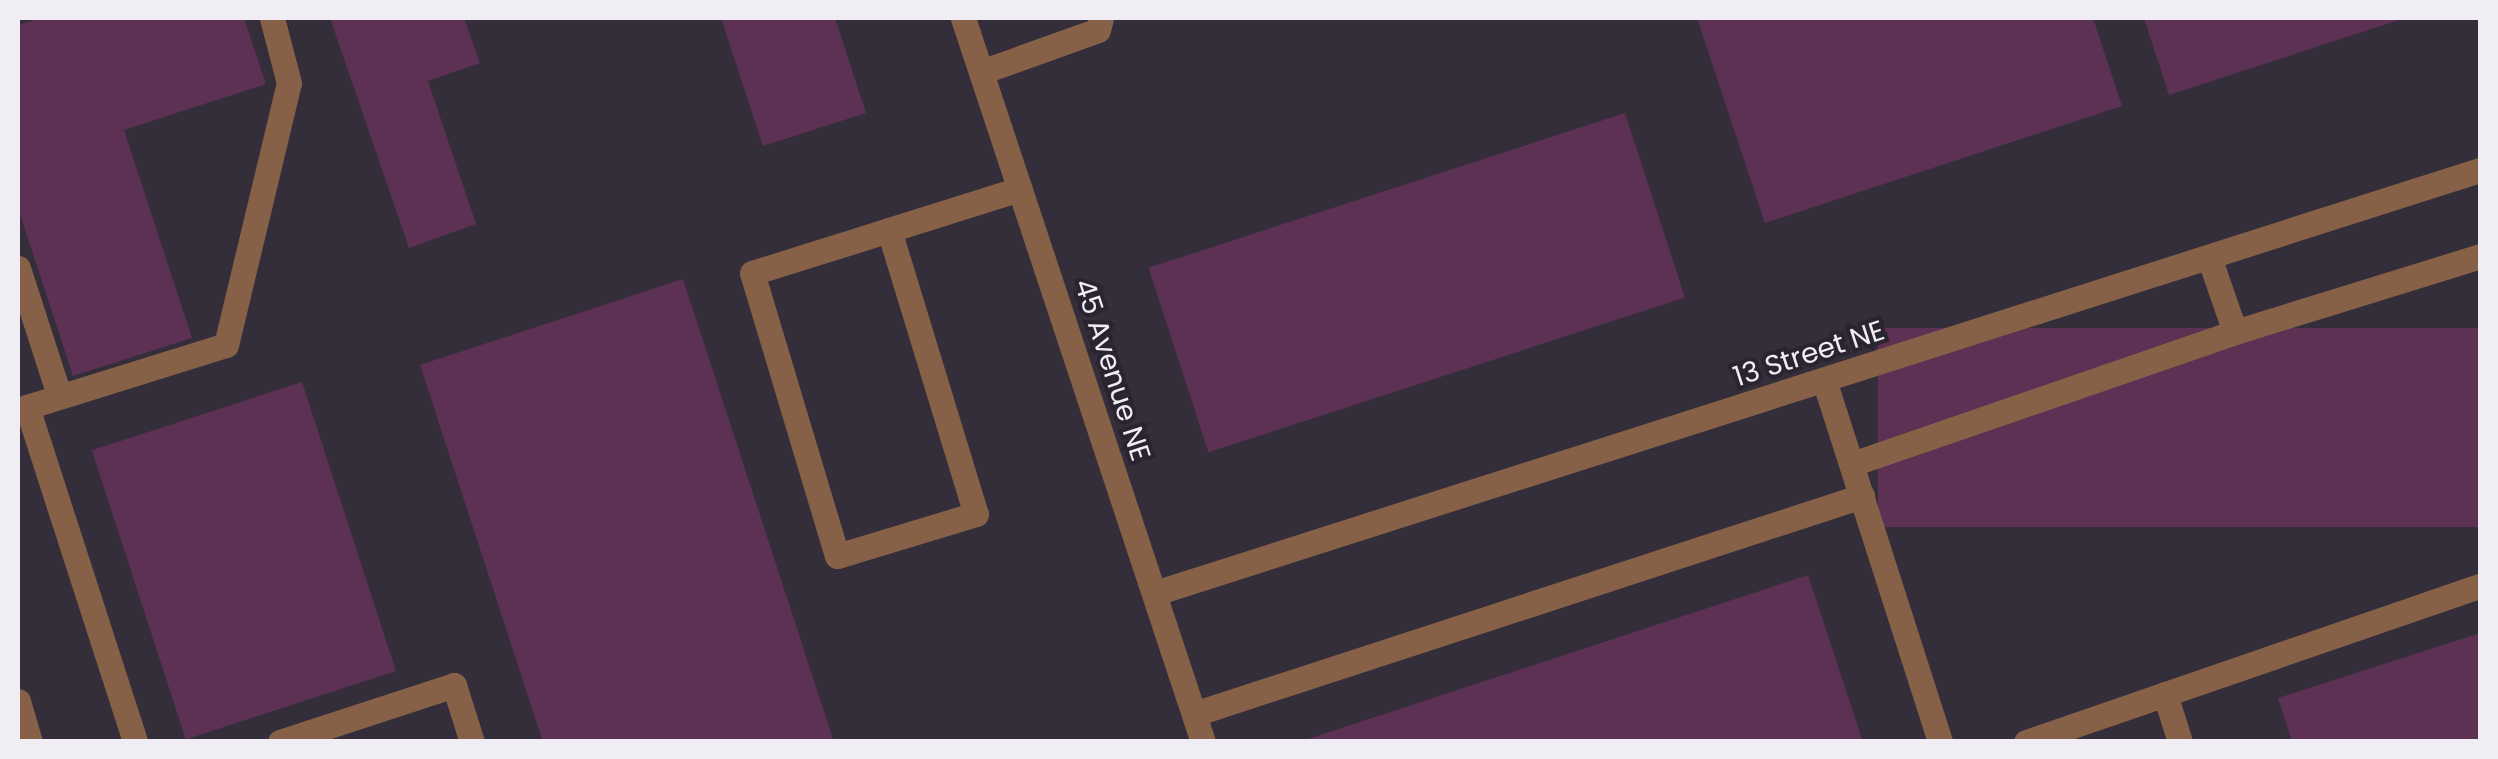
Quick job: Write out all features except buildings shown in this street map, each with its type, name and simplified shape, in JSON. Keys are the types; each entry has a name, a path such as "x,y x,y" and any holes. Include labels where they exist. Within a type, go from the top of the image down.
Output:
{"street":[{"path":"135,742 22,408 226,345 289,83 272,18"},
{"name":"45 Avenue NE","path":"963,18 1203,742"},
{"path":"981,72 1098,30 1101,18"},
{"name":"13 Street NE","path":"1155,594 2480,170"},
{"path":"889,230 976,514 837,556 752,273 889,230 1020,189"},
{"path":"1852,464 2234,332 2480,256"},
{"path":"2209,257 2234,332"},
{"path":"18,268 59,395"},
{"path":"1824,380 1940,742"},
{"path":"1194,714 1862,496"},
{"path":"2026,742 2480,586"},
{"path":"280,742 454,685 472,742"},
{"path":"2165,694 2180,742"},
{"path":"18,701 30,742"}]}
